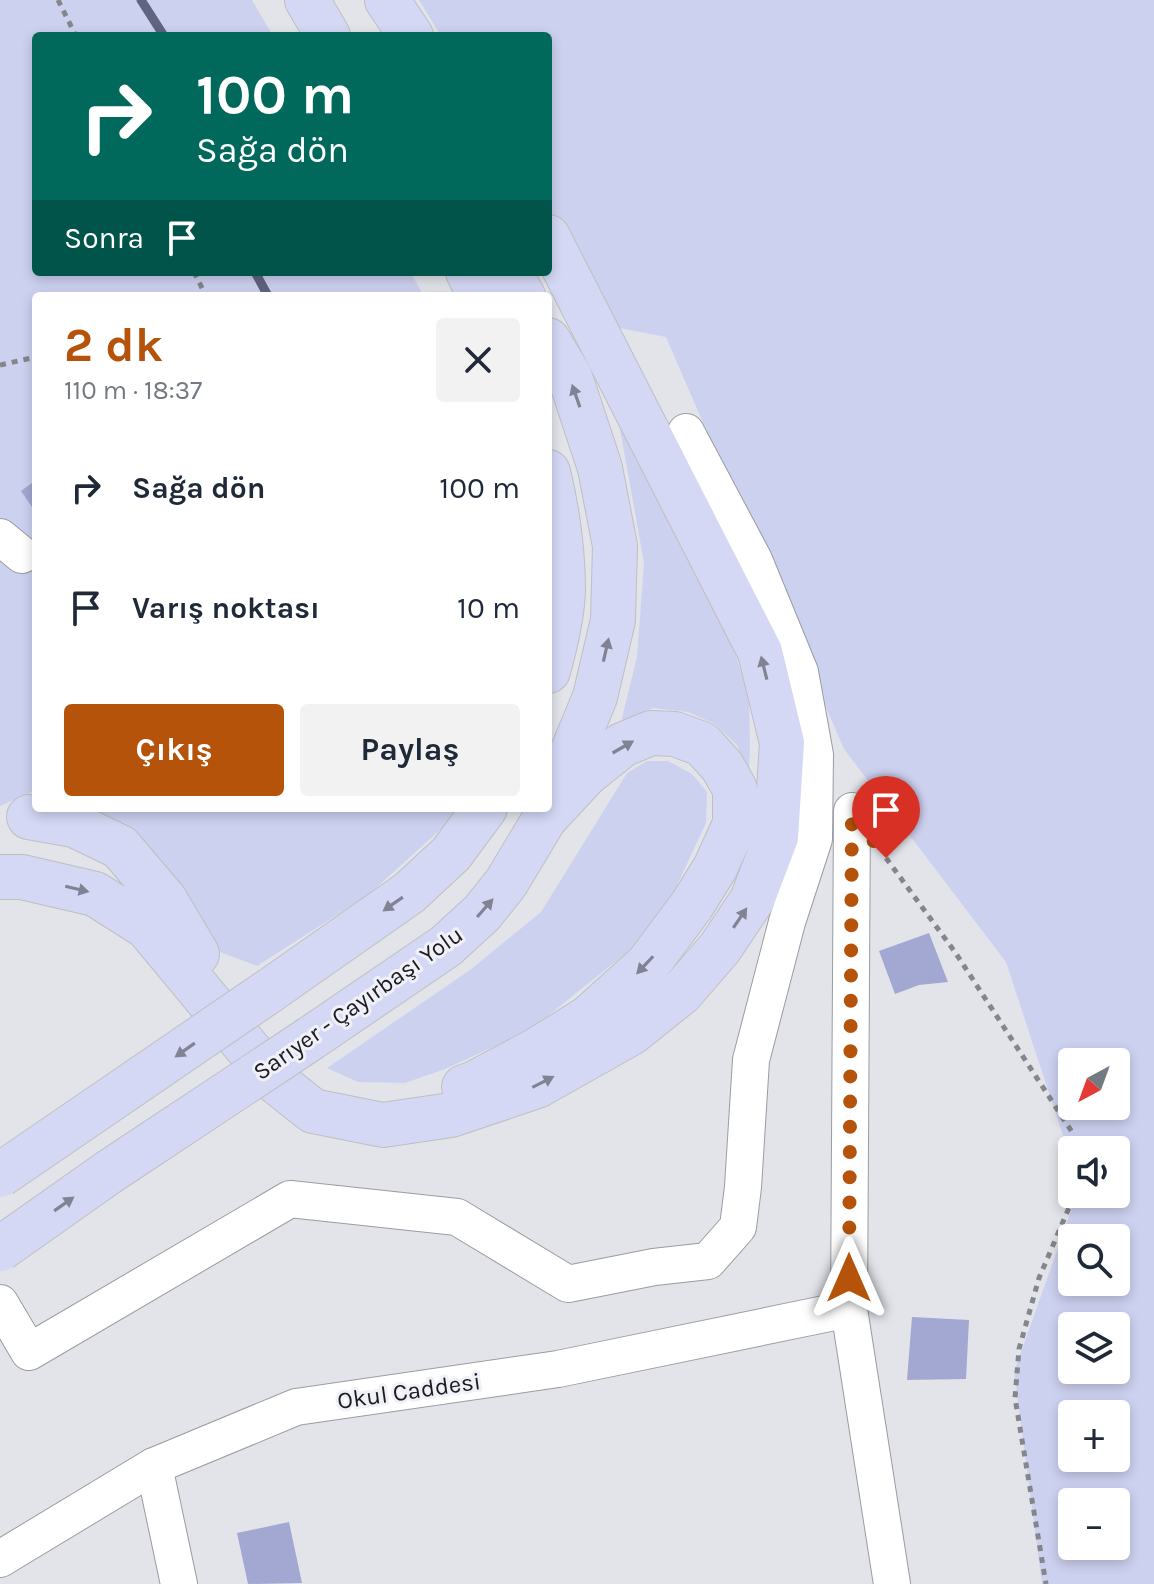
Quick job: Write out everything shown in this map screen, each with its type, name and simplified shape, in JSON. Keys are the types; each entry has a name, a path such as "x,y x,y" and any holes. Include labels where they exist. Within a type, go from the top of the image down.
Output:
{"main road":[{"path":"307,0 326,32"},
{"path":"356,0 374,32"},
{"path":"387,0 408,32"},
{"path":"0,877 22,877 95,894 147,927 274,1080 313,1111 383,1125 451,1115 537,1086 631,1033 681,993 720,948 752,900 776,837 782,743 760,652 552,245"},
{"name":"Sarıyer - Çayırbaşı Yolu","path":"552,347 570,377 600,468 615,546 613,620 595,697 552,801"},
{"path":"552,489 557,510 563,592 552,657"},
{"path":"27,818 74,825 120,847 165,900 194,950 262,1045 321,1090 350,1099 396,1103 432,1099 475,1083 537,1050 588,1018 648,964 715,868 735,824 735,789 722,766 702,744 675,734 651,733 622,745 586,774 552,810"},
{"path":"0,1175 409,893 451,854 482,812"},
{"name":"Sarıyer - Çayırbaşı Yolu","path":"0,1249 109,1172 446,946 482,913 506,883 547,812"},
{"path":"545,818 551,812"}],"street":[{"path":"0,1303 29,1352 290,1199 457,1217 568,1284 654,1267 708,1261 738,1227 751,1060 787,922 814,839 815,755 800,672 754,560 686,432"},
{"path":"852,811 849,1309 892,1584"},
{"name":"Okul Caddesi","path":"0,1559 154,1466 296,1407 558,1369 849,1309"},
{"path":"154,1466 179,1584"}],"path":[{"path":"58,0 74,32"},
{"path":"0,365 32,358"},
{"path":"852,811 955,952 1072,1132 1071,1203 1039,1278 1019,1349 1015,1398 1046,1584"}],"shaded area":[{"path":"0,0 252,0 271,32 32,32 32,276 412,276 422,292 32,292 32,792 0,806"},
{"path":"419,0 1154,0 1154,1584 1042,1584 1014,1372 1058,1248 1058,1296 1130,1296 1130,1224 1066,1224 1072,1208 1130,1208 1130,1136 1063,1136 1006,962 844,749 666,337 614,327 552,223 552,32 439,32"},
{"path":"617,412 732,643 749,697 749,773 737,745 715,724 688,712 653,708 621,722 637,657 644,563"},
{"path":"647,761 668,761 692,774 707,792 706,823 671,898 630,950 530,1030 445,1069 405,1083 358,1082 327,1068 470,970 541,912 627,773"},
{"path":"81,812 455,812 451,820 368,895 257,966 196,943"}],"building":[{"path":"32,483 32,507 21,491"},
{"path":"929,933 948,982 919,985 895,994 879,951"},
{"path":"912,1317 969,1320 966,1379 907,1380"},
{"path":"289,1522 302,1583 248,1584 237,1533"}],"waterway":[{"path":"141,0 161,32"},
{"path":"257,276 266,292"}],"route":[{"path":"849,1278 852,811 886,858"}]}
